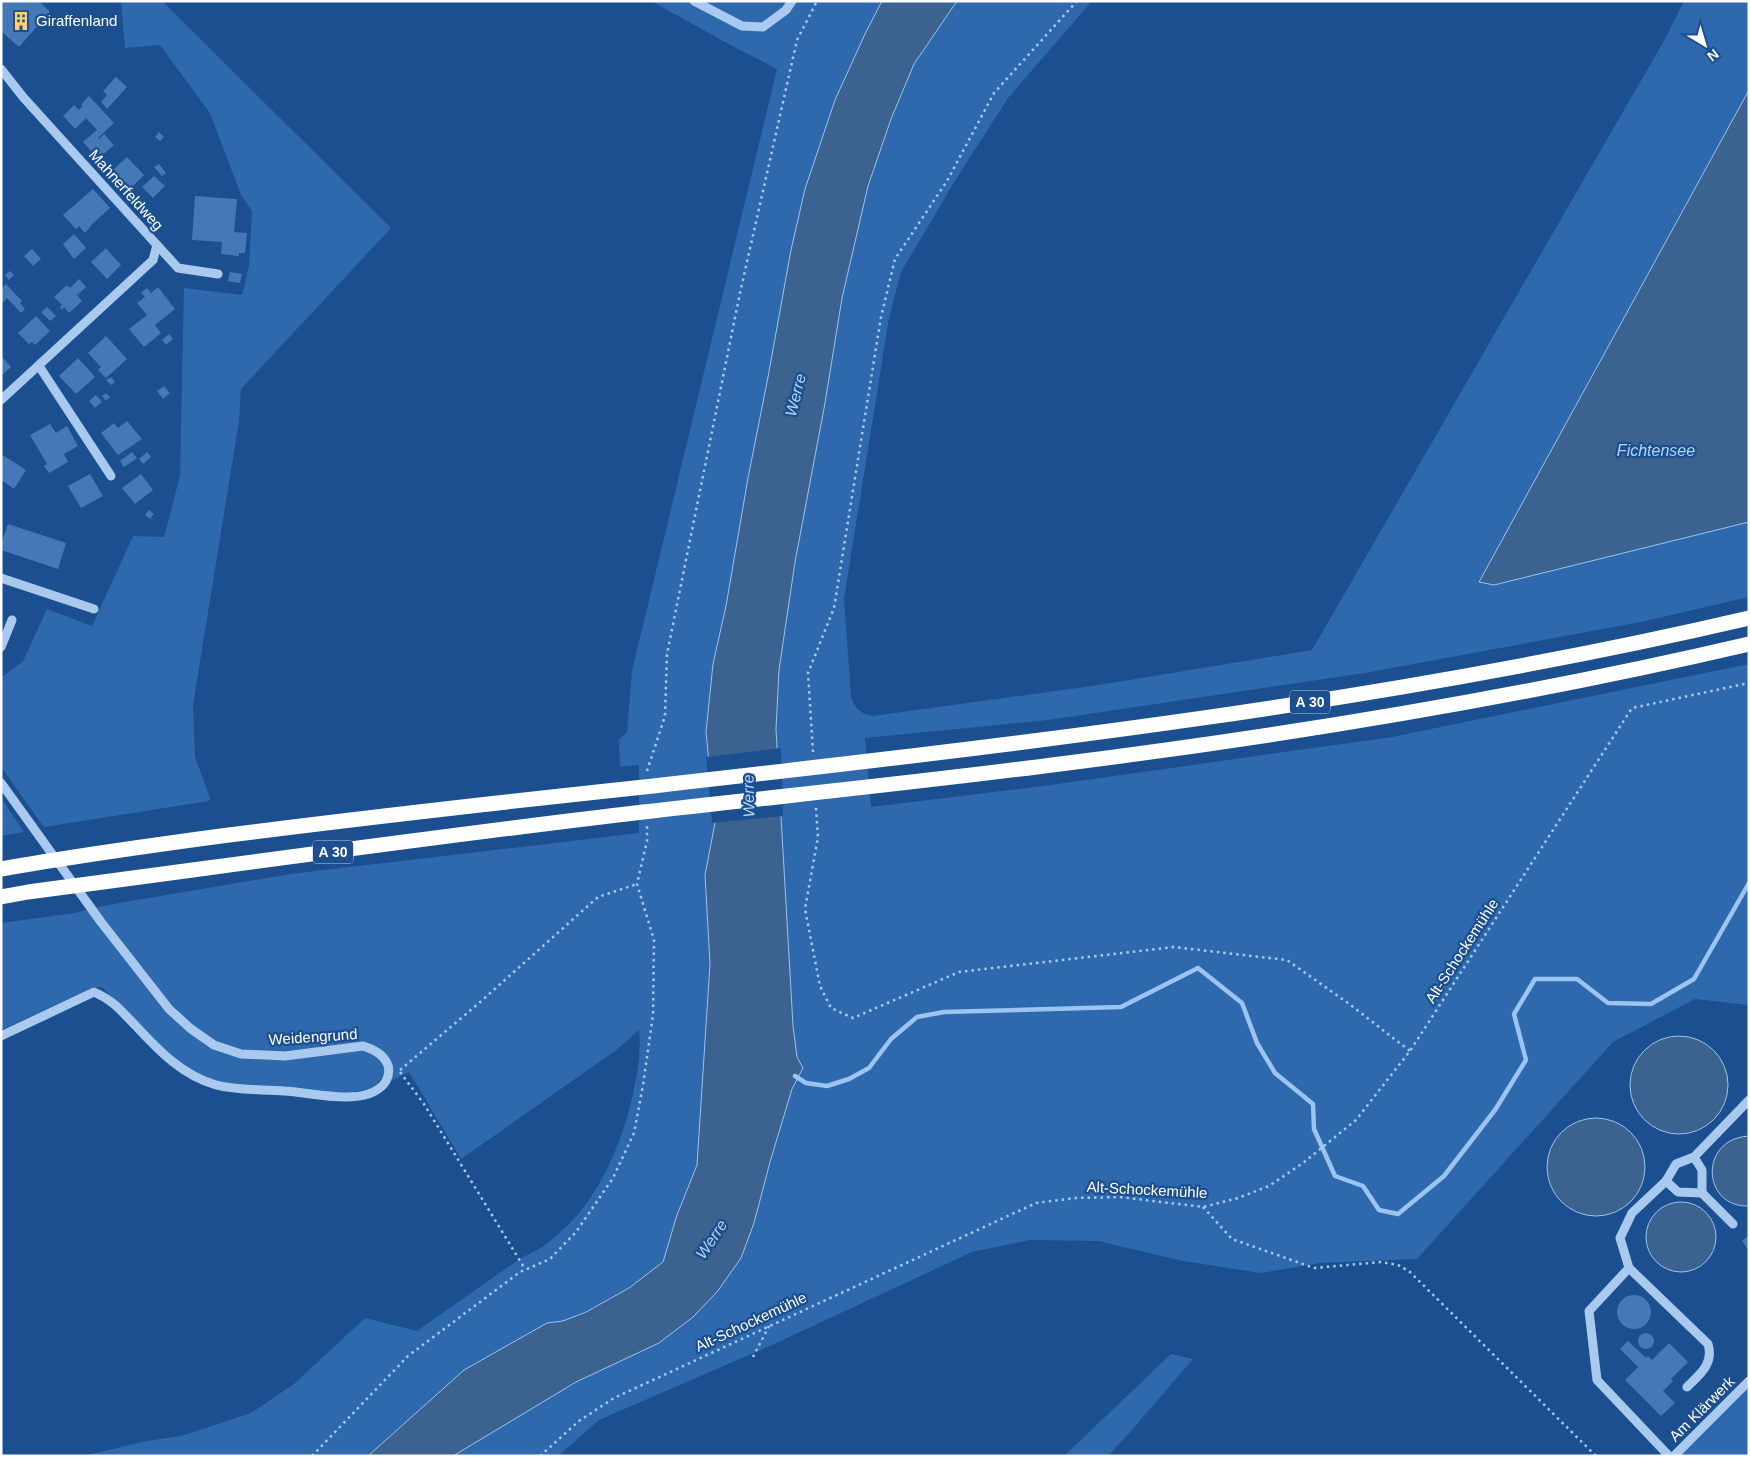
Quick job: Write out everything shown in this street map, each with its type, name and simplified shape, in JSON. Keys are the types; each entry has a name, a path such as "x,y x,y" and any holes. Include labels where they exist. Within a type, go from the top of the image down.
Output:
{"highway":[{"name":"A 30","path":"1,869 74,856 283,828 1082,735 1442,681 1690,632 1749,618"},
{"name":"A 30","path":"1,897 639,812 1101,759 1414,712 1566,684 1749,644"}],"street":[{"path":"694,1 704,4 742,26 763,27 786,10 792,1"},
{"name":"Mahnerfeldweg","path":"1,69 23,97 157,245 153,260 1,400"},
{"path":"157,245 178,268 218,274"},
{"path":"39,366 111,476"},
{"path":"1,578 94,609"},
{"path":"1,647 12,620"},
{"name":"Weidengrund","path":"1,783 101,922 169,1009 191,1029 214,1046 241,1054 285,1056 363,1046 372,1049 386,1061 389,1068 389,1076"},
{"path":"1,1036 94,992 110,1000 161,1053 187,1074 217,1085 355,1097 375,1091 384,1084 389,1076"},
{"path":"1687,1387 1707,1366 1710,1355 1708,1344 1629,1268 1620,1238 1632,1213 1666,1181 1676,1164 1694,1158 1749,1100"},
{"path":"1694,1158 1702,1170 1702,1193"},
{"path":"1666,1181 1678,1192 1702,1193 1733,1224"},
{"path":"1629,1268 1590,1311 1597,1380 1669,1456"},
{"name":"Am Klärwerk","path":"1674,1456 1749,1381"}],"path":[{"path":"665,716 666,654 740,293 796,40 817,1"},
{"path":"813,760 808,673 834,608 881,317 895,259 947,181 994,93 1077,1"},
{"name":"Alt-Schockemühle","path":"540,1456 579,1421 614,1398 1036,1204 1075,1198 1120,1197 1203,1206 1238,1198 1269,1186 1304,1163 1356,1120 1410,1051 1632,708 1749,683"},
{"path":"816,808 818,837 805,909 820,986 831,1008 852,1018 959,972 1174,947 1287,960 1348,1003 1410,1051"},
{"path":"312,1456 408,1356 525,1269 550,1259 576,1232 613,1178 634,1133 653,1015 654,940 637,884 598,897 479,1002 399,1070 389,1076"},
{"path":"399,1070 424,1104 525,1269"},
{"path":"1203,1206 1232,1239 1314,1268 1381,1262 1398,1265 1410,1272 1596,1456"},
{"path":"753,1357 770,1325"}],"shaded area":[{"path":"121,1 162,1 391,228 241,389 239,421 193,705 195,757 210,798 209,801 44,827 1,767 1,678 23,661 47,609 92,626 133,536 164,537 180,476 184,288 242,295 249,266 252,211 241,195 210,113 160,45 125,48"},
{"path":"651,1 882,1 865,34 768,377 726,606 713,664 706,732 715,823 705,875 710,964 697,1165 677,1215 663,1262 629,1288 585,1312 563,1321 547,1323 464,1370 368,1456 91,1456 92,1454 146,1441 181,1436 251,1413 294,1384 365,1318 417,1331 517,1261 544,1246 567,1226 589,1200 615,1152 627,1118 637,1076 640,1047 639,1030 615,1051 461,1159 409,1072 391,1081 385,1075 373,1088 353,1092 217,1084 188,1072 163,1053 102,987 92,988 1,1030 1,923 75,913 102,906 290,874 639,833 639,765 620,767 619,740 627,732 632,671 777,69"},
{"path":"957,1 1092,1 1008,98 953,184 901,272 889,318 844,599 851,696 858,710 873,716 1099,685 1312,650 1665,39 1684,1 1749,1 1749,90 1479,582 1494,585 1749,522 1749,597 1641,622 1365,673 1048,720 865,738 871,807 1050,785 1392,737 1749,664 1749,1005 1695,999 1613,1042 1417,1259 1320,1263 1261,1273 1183,1261 1098,1241 1030,1240 972,1252 772,1345 599,1420 558,1456 453,1456 576,1382 659,1343 693,1317 717,1292 754,1223 792,1089 803,1068 797,1057 793,1026 776,729 779,670 795,562 825,403 842,298 868,186 891,119 914,64"},
{"path":"1,798 24,832 1,836"},
{"path":"1171,1354 1193,1359 1108,1456 1064,1456"},
{"path":"1749,1376 1749,1456 1668,1456"}],"water":[{"name":"Werre","path":"882,1 957,1 914,64 891,119 868,186 842,298 825,403 795,562 779,670 776,729 793,1026 797,1057 803,1068 792,1089 754,1223 741,1258 717,1292 693,1317 659,1343 576,1382 453,1456 368,1456 464,1370 547,1323 563,1321 586,1312 629,1288 663,1262 677,1215 697,1165 710,964 705,875 715,823 706,732 713,664 726,606 791,250 805,189 835,100"},
{"name":"Fichtensee","path":"1749,90 1749,522 1494,585 1479,582"},
{"path":"1679,1036 1698,1040 1714,1050 1724,1066 1728,1085 1724,1104 1714,1120 1698,1130 1679,1134 1660,1130 1644,1120 1634,1104 1630,1085 1634,1066 1644,1050 1660,1040"},
{"path":"1596,1118 1615,1122 1631,1132 1641,1148 1645,1167 1641,1186 1631,1202 1615,1212 1596,1216 1577,1212 1561,1202 1551,1186 1547,1167 1551,1148 1561,1132 1577,1122"},
{"path":"1749,1136 1749,1206 1733,1204 1722,1196 1715,1186 1712,1173 1714,1160 1721,1148 1732,1140"},
{"path":"1681,1202 1694,1205 1706,1212 1713,1224 1716,1237 1713,1250 1706,1262 1694,1269 1681,1272 1668,1269 1656,1262 1649,1250 1646,1237 1649,1224 1656,1212 1668,1205"}],"pier":[{"path":"781,748 783,816 712,823 706,757"}],"building":[{"name":"Giraffenland","path":"1,1 39,1 50,12 19,47 1,31"},
{"path":"116,77 127,87 107,109 101,102 107,95 103,91"},
{"path":"89,96 114,123 98,138 104,134 114,145 98,159 83,142 97,130 86,118 75,129 63,116 74,105 79,110"},
{"path":"159,132 164,137 160,141 155,137"},
{"path":"127,157 144,175 128,191 111,172"},
{"path":"159,164 166,173 162,176 154,167"},
{"path":"154,176 165,186 153,198 142,187"},
{"path":"93,189 110,208 85,233 79,226 76,229 63,215"},
{"path":"195,196 237,199 234,232 247,233 245,253 239,253 239,256 221,254 222,242 192,240"},
{"path":"74,234 86,248 74,259 63,244"},
{"path":"106,248 121,265 107,279 91,262"},
{"path":"32,249 41,259 33,266 24,256"},
{"path":"10,271 14,275 9,280 5,275"},
{"path":"230,272 242,274 240,283 228,281"},
{"path":"79,279 86,287 77,295 82,301 69,313 64,307 62,310 60,307 62,305 54,297 67,285 70,288"},
{"path":"6,284 22,301 20,303 25,309 21,313 7,298 1,304 1,289"},
{"path":"158,287 175,309 155,325 161,333 144,347 129,329 147,315 137,303 145,297 141,293 147,288 151,293"},
{"path":"47,307 56,316 50,321 41,312"},
{"path":"36,316 50,331 35,345 32,342 29,344 18,333"},
{"path":"169,334 173,339 166,345 162,340"},
{"path":"106,336 127,359 106,378 98,370 101,367 88,353"},
{"path":"1,356 11,367 1,376"},
{"path":"78,358 95,377 76,394 59,376"},
{"path":"111,377 115,382 111,385 106,380"},
{"path":"164,386 170,393 163,399 157,391"},
{"path":"106,393 110,397 106,401 102,396"},
{"path":"96,395 102,402 95,408 89,401"},
{"path":"127,421 142,439 118,455 101,433 114,423 118,428"},
{"path":"50,424 56,433 67,426 78,446 64,454 68,462 49,473 44,466 47,464 30,435"},
{"path":"132,452 137,458 124,467 120,461"},
{"path":"147,452 151,457 143,464 139,459"},
{"path":"1,454 26,470 14,489 1,480"},
{"path":"90,474 103,496 81,508 68,486"},
{"path":"141,474 153,490 135,504 122,488"},
{"path":"149,510 154,514 150,519 145,515"},
{"path":"8,524 66,543 58,569 1,550 1,544"},
{"path":"1749,1235 1749,1251 1742,1241"},
{"path":"1634,1295 1646,1300 1651,1312 1646,1324 1634,1329 1622,1324 1617,1312 1622,1300"},
{"path":"1646,1333 1654,1341 1646,1349 1638,1341"},
{"path":"1628,1341 1646,1358 1648,1356 1652,1360 1669,1343 1688,1362 1671,1379 1673,1381 1663,1391 1675,1403 1661,1416 1625,1380 1638,1367 1620,1349"}],"waterway":[{"path":"795,1076 806,1083 827,1086 849,1079 869,1068 891,1039 917,1017 944,1012 1121,1007 1198,968 1242,1003 1257,1043 1275,1073 1313,1104 1314,1129 1335,1176 1363,1186 1379,1210 1398,1214 1444,1176 1495,1110 1526,1060 1514,1014 1535,979 1577,979 1608,1003 1651,1004 1694,979 1749,883"}],"place":[{"name":"Giraffenland","path":"21,21"}]}
